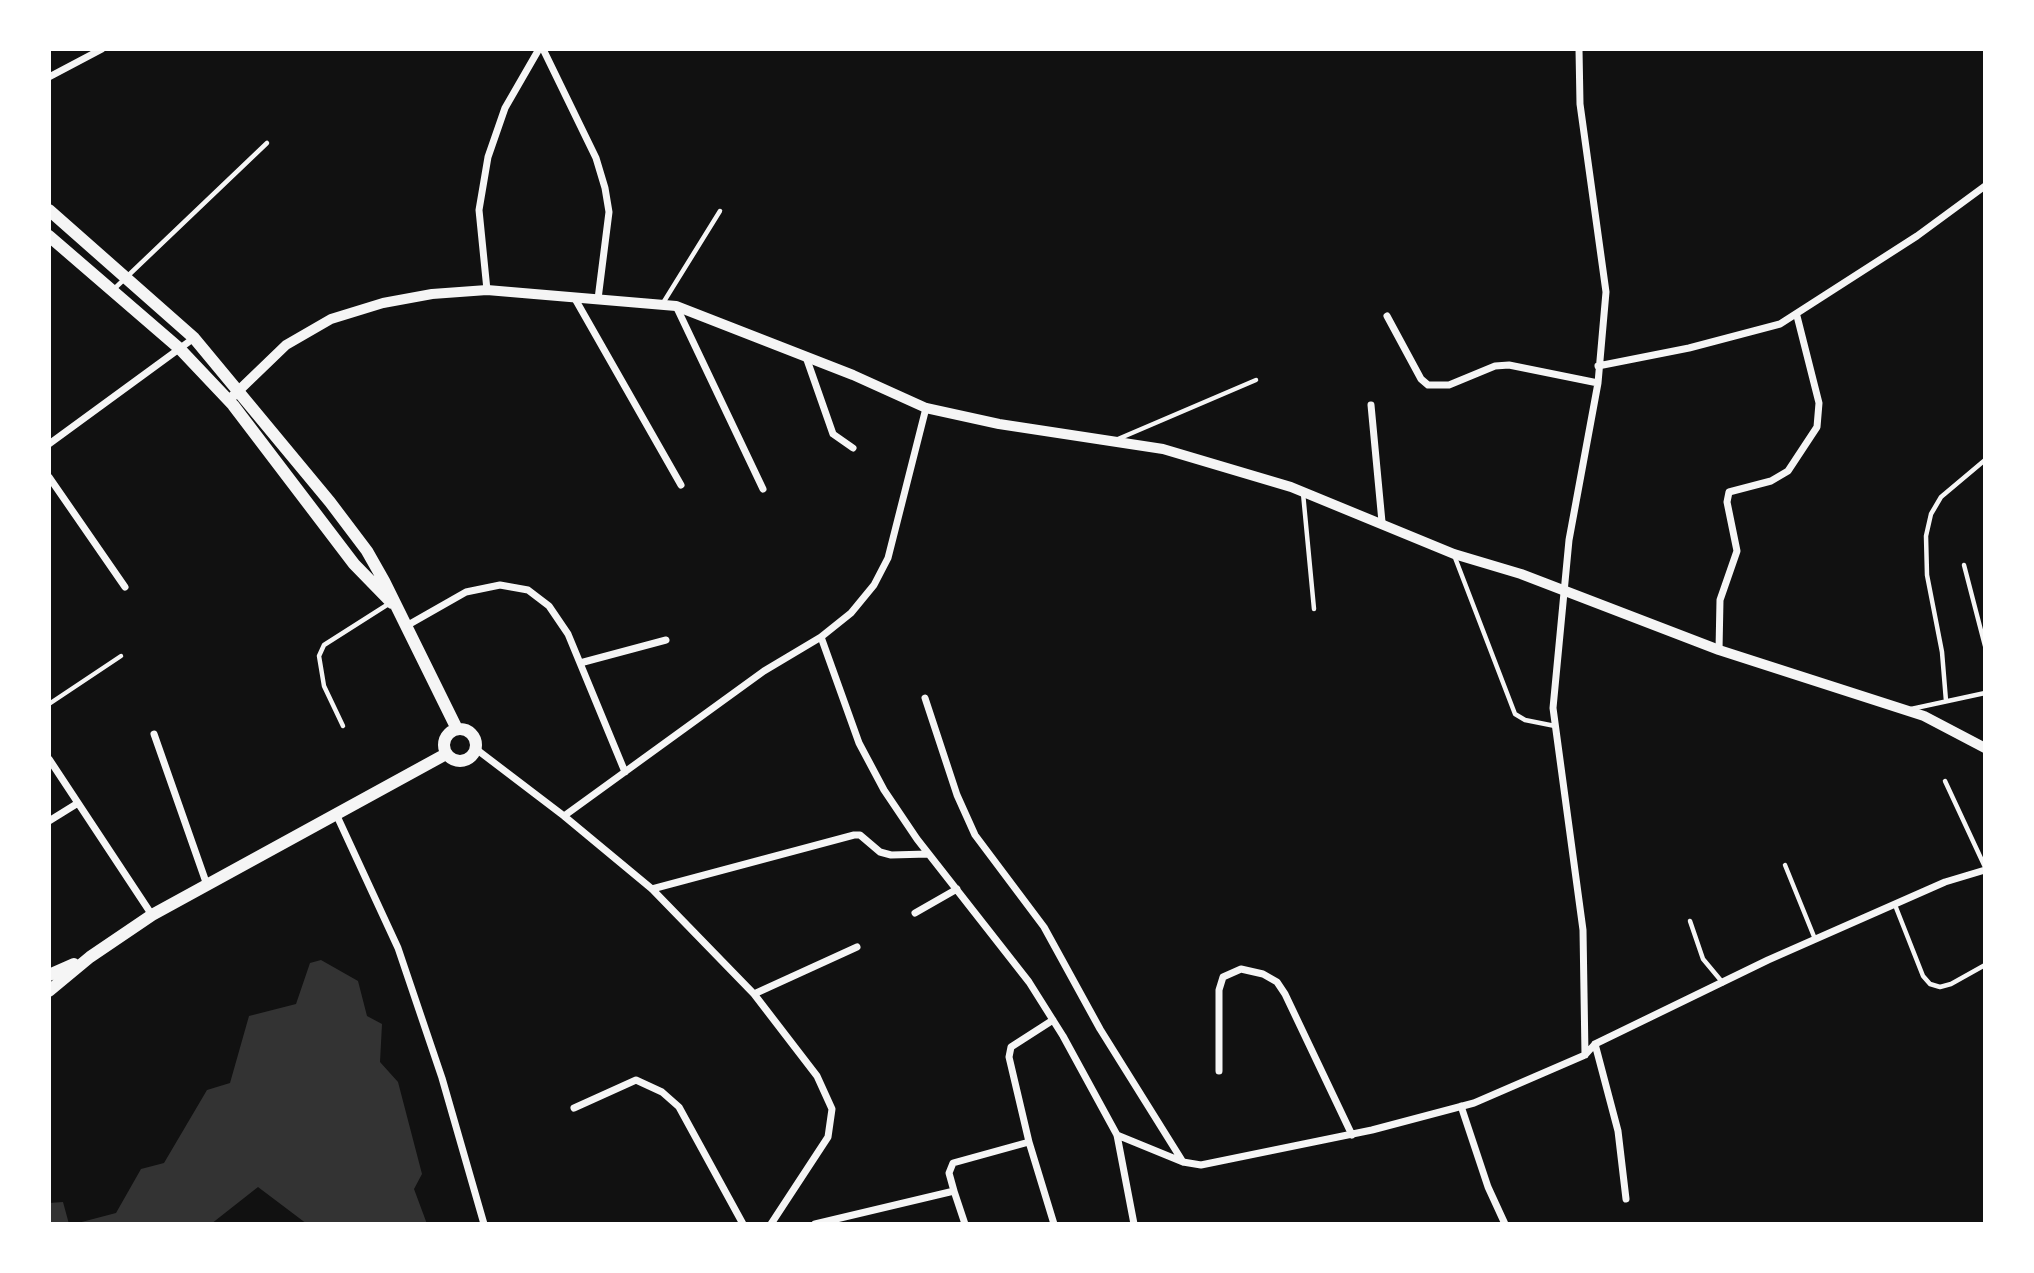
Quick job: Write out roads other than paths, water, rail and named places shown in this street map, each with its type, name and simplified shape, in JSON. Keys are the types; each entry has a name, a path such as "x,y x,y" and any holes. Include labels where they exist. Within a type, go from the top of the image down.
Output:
{"main road":[{"path":"49,210 194,338 240,389 367,551 405,619 457,729 472,734 476,749 465,761 454,761 446,754 445,738 457,729"},
{"path":"49,236 180,349 229,401 354,564 405,619"},
{"path":"49,991 90,957 152,915 446,754"},
{"path":"49,975 90,957"}],"street":[{"path":"49,77 102,49"},
{"path":"488,290 480,210 488,157 505,108 541,49"},
{"path":"541,49 596,158 605,188 609,212 598,299"},
{"path":"1579,49 1580,104 1606,292 1598,383 1569,540 1553,708 1583,930 1585,1055"},
{"path":"1598,366 1751,333 1797,316 1934,224 1985,186"},
{"path":"229,401 285,345 331,319 383,303 432,294 488,290 676,306 926,408 999,424 1163,449 1303,492 1382,522 1454,554 1564,591 1719,650 1786,669 1924,716 1985,748"},
{"path":"573,297 681,485"},
{"path":"676,306 762,489"},
{"path":"1387,316 1421,379 1428,385 1449,385 1495,366 1508,365 1598,383"},
{"path":"1719,650 1720,600 1737,551 1727,502 1729,492 1771,481 1787,471 1817,427 1819,403 1797,316"},
{"path":"49,444 194,338"},
{"path":"806,357 834,433 853,449"},
{"path":"1371,405 1382,522"},
{"path":"564,816 764,671 821,637 851,613 874,585 888,558 926,408"},
{"path":"49,477 125,587"},
{"path":"405,619 466,592 500,585 528,590 549,606 568,634 625,772"},
{"path":"821,637 859,743 884,790 928,854 1029,982 1116,1135 1134,1224"},
{"path":"580,663 666,640"},
{"path":"925,698 957,795 975,835 1044,926 1100,1029 1183,1162"},
{"path":"154,734 207,885"},
{"path":"476,749 564,816 652,889 754,994 817,1076 832,1110 828,1137 771,1224"},
{"path":"49,759 152,915"},
{"path":"49,821 78,803"},
{"path":"337,816 398,948 442,1078 484,1224"},
{"path":"652,889 854,835 860,835 880,852 891,855 928,854"},
{"path":"1116,1135 1183,1162 1201,1165 1352,1135 1461,1105 1585,1055 1595,1044 1816,939 1945,883 1984,872"},
{"path":"915,913 957,890"},
{"path":"754,994 857,947"},
{"path":"1219,1071 1219,990 1223,977 1241,969 1263,974 1277,982 1285,994 1352,1135"},
{"path":"1053,1020 1011,1047 1009,1057 1028,1142 1054,1224"},
{"path":"1595,1044 1618,1131 1626,1199"},
{"path":"575,1108 636,1080 662,1092 679,1107 743,1224"},
{"path":"1461,1105 1488,1188 1505,1224"},
{"path":"965,1224 949,1173 953,1163 1028,1142"},
{"path":"815,1224 954,1191"}],"lane":[{"path":"111,292 267,143"},
{"path":"662,305 720,211"},
{"path":"1115,440 1256,380"},
{"path":"1946,701 1942,652 1927,575 1926,536 1931,514 1941,497 1985,460"},
{"path":"1303,492 1314,609"},
{"path":"1454,554 1515,714 1525,720 1556,726"},
{"path":"1964,565 1985,646"},
{"path":"343,726 322,678 319,656 324,645 391,603"},
{"path":"49,704 121,656"},
{"path":"1906,710 1985,692"},
{"path":"1945,781 1984,872"},
{"path":"1785,865 1816,939"},
{"path":"1895,905 1923,976 1930,984 1940,987 1951,984 1985,965"},
{"path":"1690,921 1703,959 1723,983"}]}
